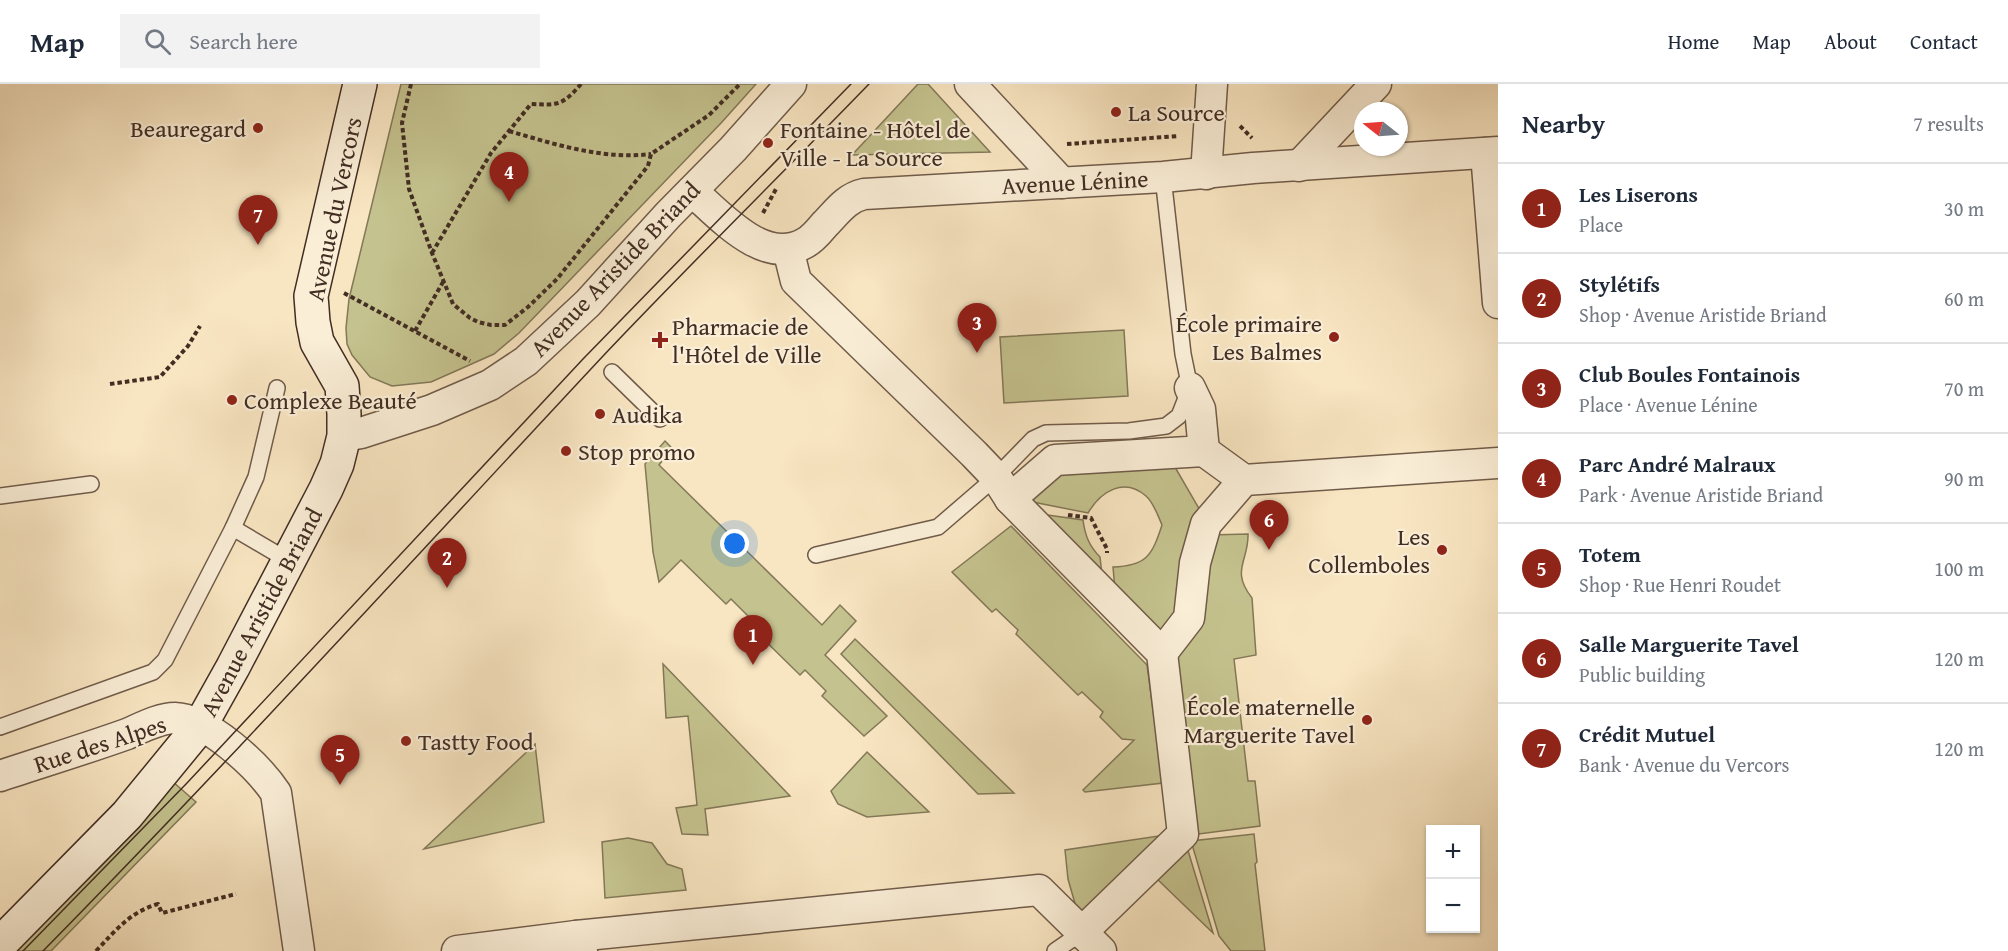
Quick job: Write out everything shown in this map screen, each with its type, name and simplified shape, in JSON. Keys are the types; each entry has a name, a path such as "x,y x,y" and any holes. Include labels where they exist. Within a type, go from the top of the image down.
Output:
{"street":[{"name":"Avenue du Vercors","path":"344,436 342,386 317,342 311,296 360,84"},
{"name":"Avenue Aristide Briand","path":"0,944 127,815 200,726 289,561 329,481 337,464 344,436 361,433 432,410 490,385 526,361 588,303 791,84"},
{"path":"970,84 1062,183"},
{"path":"1206,174 1212,84"},
{"path":"1299,166 1376,84"},
{"path":"1492,153 1498,303"},
{"name":"Avenue Lénine","path":"788,249 803,245 811,239 849,200 856,196 1492,153"},
{"path":"457,951 579,944 1039,890 1091,942 1183,834 1162,653 1003,488 796,281 788,249 771,248 750,241 692,191"},
{"path":"1190,388 1200,409 1204,451"},
{"path":"1003,488 1055,460 1204,451 1244,480 1498,463"},
{"path":"1162,653 1189,618 1195,563 1206,524 1244,480"},
{"name":"Rue des Alpes","path":"0,776 143,726 173,718 200,726 226,741 268,781 276,793 299,951"}],"lane":[{"path":"816,555 938,527 1003,488 1033,439 1046,434 1166,426 1179,416 1190,388 1183,354 1163,177"},
{"path":"612,372 660,419"},
{"path":"0,727 153,672 165,660 234,528 256,477 277,388"},
{"path":"0,496 91,484"},
{"path":"234,528 289,561"},
{"path":"1055,951 1091,942"}],"path":[{"path":"411,84 402,123 409,189 442,282 453,304 470,318 491,325 504,325 528,307 557,279 648,166 651,154"},
{"path":"432,253 491,153 531,105 557,105 581,84"},
{"path":"509,131 593,152 630,157 651,154 709,115 740,84"},
{"path":"1030,147 1195,135 1198,122 1210,122"},
{"path":"757,220 776,189"},
{"path":"415,331 442,282"},
{"path":"344,292 472,362"},
{"path":"110,384 159,377 188,346 200,326"},
{"path":"96,951 131,915 142,908 158,903 162,913 236,894"}],"shaded area":[{"path":"401,84 756,84 519,333 494,354 431,382 392,386 370,377 352,355 347,344 346,328 349,299"},
{"path":"918,84 928,84 990,152 852,155"},
{"path":"1124,330 1128,396 1004,403 1000,337"},
{"path":"665,441 672,448 659,465 822,625 840,605 856,621 825,655 887,716 864,736 822,696 826,691 805,670 800,675 748,624 752,620 731,599 726,604 681,560 659,582 653,552 645,464"},
{"path":"1172,462 1201,512 1184,608 1162,638 1116,601 1113,567 1133,564 1146,557 1155,544 1162,525 1149,499 1138,490 1121,487 1099,498 1088,513 1033,502 1031,495 1055,466"},
{"path":"1033,513 1083,520 1088,540 1100,557 1103,584"},
{"path":"1011,526 1147,665 1163,783 1085,792 1083,790 1134,740 1122,739 1100,717 1103,712 1082,692 1078,695 1016,634 1018,630 996,609 992,612 952,572"},
{"path":"1248,534 1241,573 1242,580 1252,598 1256,655 1234,659 1248,781 1255,781 1260,826 1191,835 1172,667 1209,535"},
{"path":"855,639 1014,793 978,794 841,654"},
{"path":"663,664 790,796 705,809 708,835 682,834 676,808 697,805 688,716 666,718"},
{"path":"535,744 544,822 424,849"},
{"path":"867,752 929,812 867,817 838,804 831,791"},
{"path":"172,781 196,802 51,951 7,951"},
{"path":"1172,834 1087,915 1076,907 1068,879 1065,850"},
{"path":"1254,834 1257,862 1255,864 1265,951 1231,951 1219,936 1191,841"},
{"path":"628,838 652,843 667,864 682,869 686,890 605,898 602,842"},
{"path":"1186,844 1213,933 1155,877"}],"tram line":[{"path":"23,951 187,783 583,359 851,84"},
{"path":"43,951 255,730 604,355 869,84"}],"place":[{"name":"La Source","path":"1116,112"},
{"name":"Beauregard","path":"258,128"},
{"name":"Fontaine - Hôtel de Ville - La Source","path":"768,143"},
{"name":"Parc André Malraux","path":"509,202"},
{"name":"Crédit Mutuel","path":"258,245"},
{"name":"École primaire Les Balmes","path":"1334,337"},
{"name":"Pharmacie de l'Hôtel de Ville","path":"660,340"},
{"name":"Club Boules Fontainois","path":"977,353"},
{"name":"Complexe Beauté","path":"232,400"},
{"name":"Audika","path":"600,414"},
{"name":"Stop promo","path":"566,451"},
{"name":"Salle Marguerite Tavel","path":"1269,550"},
{"name":"Les Collemboles","path":"1442,550"},
{"name":"Stylétifs","path":"447,588"},
{"name":"Les Liserons","path":"753,665"},
{"name":"École maternelle Marguerite Tavel","path":"1367,720"},
{"name":"Tastty Food","path":"406,741"},
{"name":"Totem","path":"340,785"}]}
